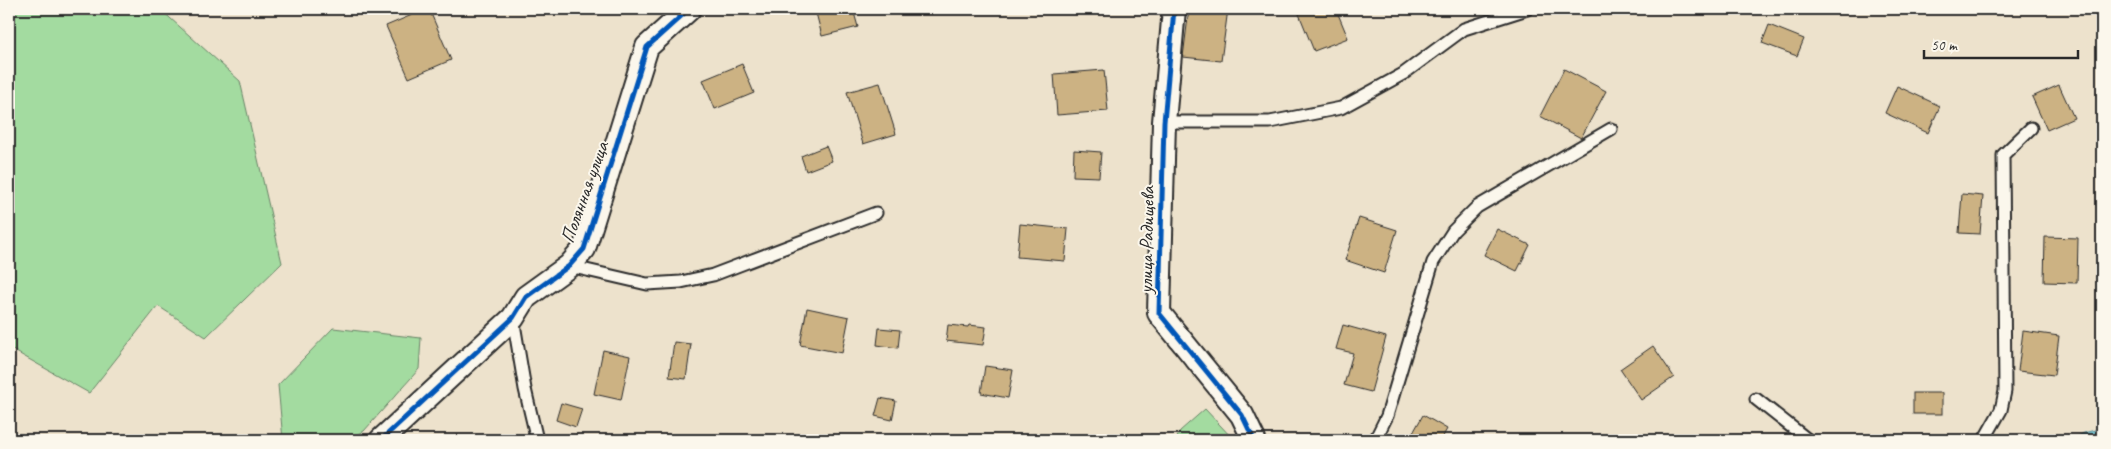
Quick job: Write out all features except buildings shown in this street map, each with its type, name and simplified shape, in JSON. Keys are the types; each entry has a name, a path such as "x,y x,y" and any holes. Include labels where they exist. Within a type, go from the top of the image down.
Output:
{"street":[{"name":"Полянная улица","path":"381,440 513,318 526,296 569,266 584,249 647,47 689,9"},
{"name":"улица Радищева","path":"1174,9 1164,122 1159,313 1242,415 1254,440"}],"lane":[{"path":"1164,122 1270,122 1341,108 1403,74 1464,29 1527,9"},
{"path":"1984,440 2001,410 2005,391 2003,155 2031,128"},
{"path":"1375,440 1387,416 1433,262 1453,231 1477,207 1611,129"},
{"path":"569,266 647,284 681,282 713,275 876,213"},
{"path":"513,318 537,440"},
{"path":"1756,399 1808,440"}],"green space":[{"path":"9,9 160,9 240,81 282,263 206,337 158,306 89,393 9,348"},
{"path":"333,328 421,338 419,369 364,431 349,440 283,440 278,385"},
{"path":"1205,409 1234,440 1176,440 1180,431"}],"water":[{"path":"2102,428 2102,440 2070,440 2084,433"}],"cycle path":[{"path":"381,440 513,318 526,297 569,266 584,249 647,47 689,9"},
{"path":"1174,9 1164,122 1159,313 1242,415 1254,440"}]}
